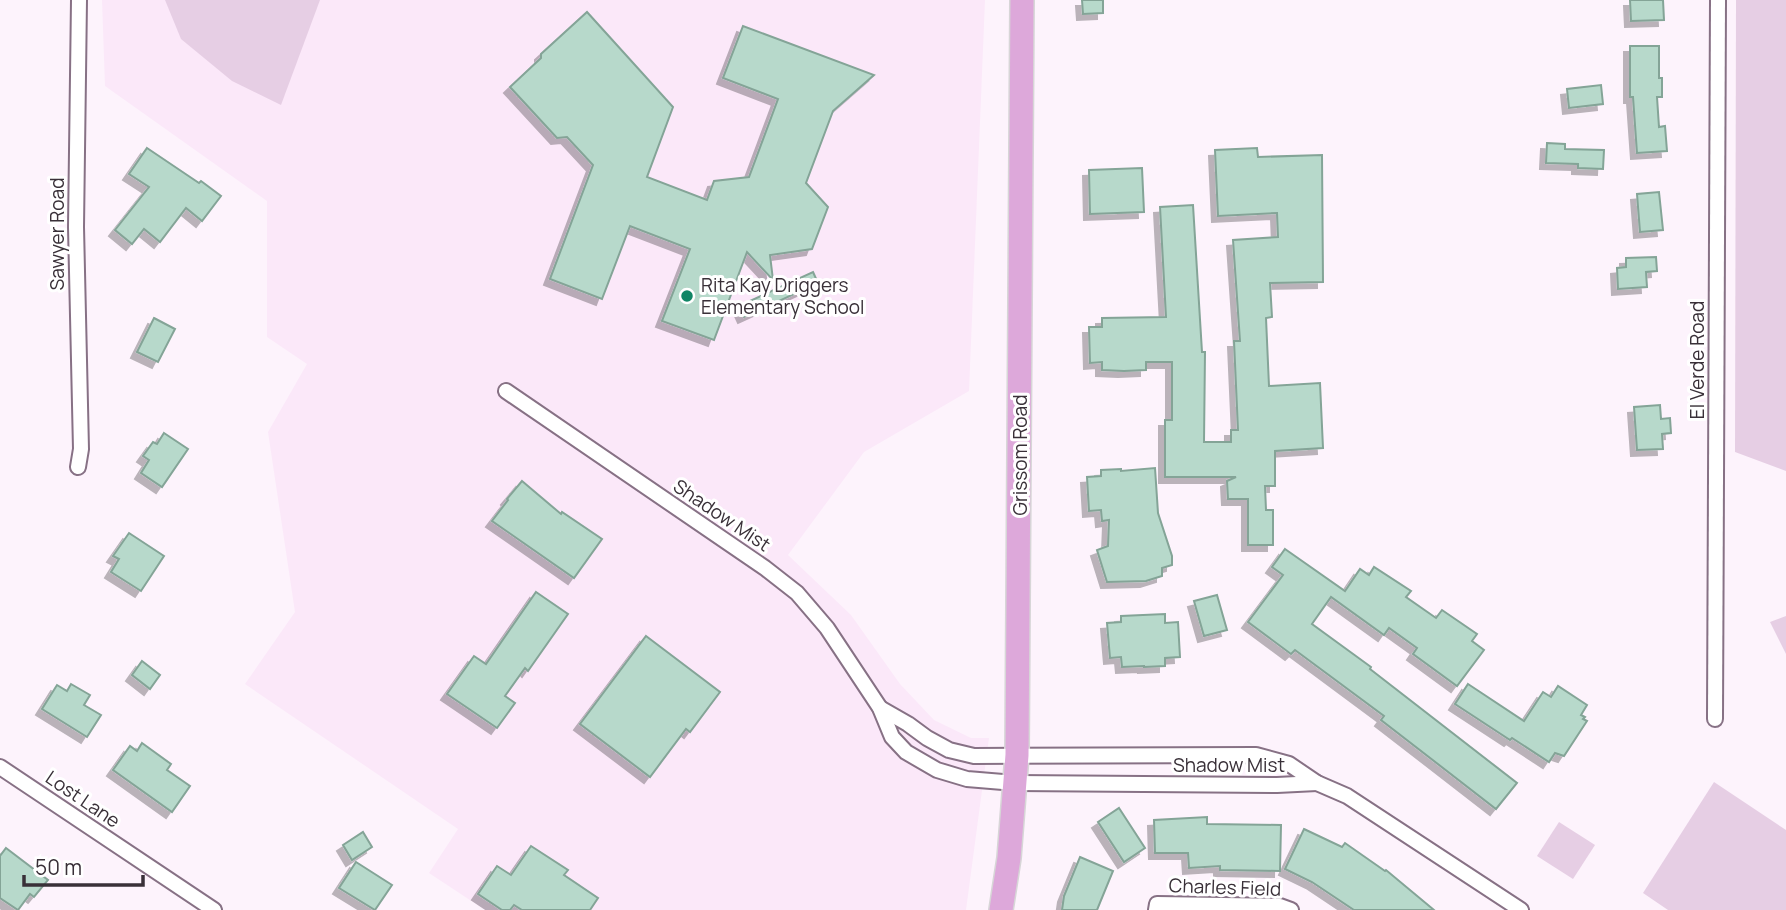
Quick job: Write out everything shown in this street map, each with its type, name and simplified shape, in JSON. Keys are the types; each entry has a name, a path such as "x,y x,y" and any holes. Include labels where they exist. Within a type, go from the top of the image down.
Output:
{"main road":[{"name":"Grissom Road","path":"1001,910 1009,858 1017,755 1022,0"}],"street":[{"name":"Sawyer Road","path":"78,467 81,449 76,228 79,0"},
{"name":"El Verde Road","path":"1715,719 1718,0"},
{"name":"Shadow Mist","path":"506,391 765,568 797,593 827,628 880,708 892,737 906,752 937,770 967,779 1015,783 1317,783"},
{"name":"Shadow Mist","path":"880,708 949,750 974,756 1256,755 1289,764 1317,783 1347,796 1521,910"},
{"name":"Lost Lane","path":"0,767 214,910"},
{"name":"Charles Field","path":"1156,907 1280,906 1291,910"}],"shaded area":[{"path":"102,0 985,0 969,391 864,452 788,555 851,615 900,684 934,720 971,738 989,738 966,910 485,910 429,873 458,829 245,684 295,612 268,432 307,364 267,337 267,201 105,86"},
{"path":"165,0 320,0 281,105 232,81 181,39"},
{"path":"1736,0 1786,0 1786,471 1735,452"},
{"path":"1786,616 1786,654 1770,622"},
{"path":"1714,782 1786,830 1786,910 1668,910 1643,893"},
{"path":"1559,822 1595,845 1573,879 1537,856"}],"building":[{"path":"1082,0 1103,0 1103,13 1083,14"},
{"path":"1630,0 1663,0 1664,20 1631,21"},
{"path":"587,12 673,107 647,177 707,200 714,181 749,177 778,99 723,78 743,26 874,75 833,111 806,183 828,207 812,249 770,255 773,280 747,252 714,340 662,321 690,249 630,226 602,299 550,279 593,165 567,137 557,138 510,87"},
{"path":"1630,46 1659,46 1662,97 1657,97 1659,127 1665,126 1667,151 1637,153 1633,97 1630,97"},
{"path":"1601,85 1603,104 1569,108 1567,89"},
{"path":"1547,143 1565,144 1565,149 1604,150 1603,169 1578,168 1578,164 1546,163"},
{"path":"147,148 221,196 202,221 186,208 160,242 144,229 132,244 115,230 149,187 129,174"},
{"path":"1257,148 1258,157 1322,155 1323,282 1270,283 1272,317 1266,318 1269,386 1320,383 1323,448 1275,451 1275,486 1265,486 1266,510 1273,510 1273,545 1248,545 1248,499 1228,499 1227,481 1236,477 1165,477 1165,420 1172,420 1172,362 1146,362 1146,370 1124,371 1102,370 1102,362 1090,363 1089,327 1102,327 1102,318 1166,317 1160,207 1193,205 1202,352 1205,352 1204,442 1231,442 1231,430 1238,430 1234,341 1240,341 1233,240 1278,237 1277,213 1218,216 1215,150"},
{"path":"1142,168 1144,212 1090,214 1089,170"},
{"path":"1659,192 1663,230 1640,232 1637,194"},
{"path":"1656,257 1657,271 1646,272 1647,287 1618,289 1617,268 1626,267 1626,258"},
{"path":"813,272 818,283 744,317 739,306"},
{"path":"154,318 175,329 158,362 137,352"},
{"path":"1660,405 1661,419 1670,418 1671,433 1662,434 1663,449 1637,450 1634,407"},
{"path":"164,433 188,449 162,487 141,473 149,460 143,456 153,442 157,444"},
{"path":"1155,468 1158,513 1172,556 1172,565 1162,568 1162,576 1146,581 1107,582 1097,550 1108,546 1109,520 1102,521 1101,510 1089,511 1087,477 1101,476 1101,470"},
{"path":"522,481 561,514 562,512 602,539 574,578 492,521"},
{"path":"129,533 164,556 141,591 111,572 119,559 113,556"},
{"path":"1285,549 1345,591 1360,569 1369,575 1374,567 1411,591 1406,597 1436,618 1442,610 1477,634 1472,641 1484,650 1457,686 1413,654 1417,648 1389,628 1384,635 1331,597 1312,624 1371,667 1370,669 1517,783 1496,809 1381,720 1384,716 1295,650 1291,654 1248,622 1283,575 1272,567"},
{"path":"536,592 568,614 528,671 525,668 505,696 515,703 497,728 447,694 474,656 486,664"},
{"path":"1217,595 1227,630 1204,636 1194,601"},
{"path":"1165,614 1165,623 1178,622 1180,657 1165,658 1165,666 1144,667 1122,667 1121,657 1110,658 1107,623 1121,622 1121,616"},
{"path":"646,636 720,692 690,732 686,729 650,777 580,724"},
{"path":"142,661 160,675 150,689 132,675"},
{"path":"71,684 90,695 84,705 101,715 87,737 42,709 57,685 67,691"},
{"path":"1468,684 1524,721 1543,692 1551,697 1558,686 1587,705 1581,715 1587,721 1564,756 1555,753 1549,762 1455,704"},
{"path":"142,743 171,764 167,770 190,786 172,812 113,770 130,746 137,751"},
{"path":"1119,808 1145,848 1124,862 1098,822"},
{"path":"1207,817 1207,824 1281,825 1280,871 1220,870 1220,866 1189,868 1188,853 1155,853 1154,820"},
{"path":"1304,829 1342,847 1345,843 1386,870 1434,910 1354,910 1312,882 1285,869"},
{"path":"363,832 372,847 352,860 343,845"},
{"path":"531,846 568,870 564,875 598,898 590,910 522,910 514,905 510,910 502,910 478,894 497,866 511,875"},
{"path":"6,848 48,880 34,897 30,894 18,910 0,898 0,856"},
{"path":"1080,857 1113,871 1097,910 1062,910 1064,896"},
{"path":"356,862 392,885 375,910 339,888"}],"place":[{"name":"Rita Kay Driggers Elementary School","path":"687,296"}]}
